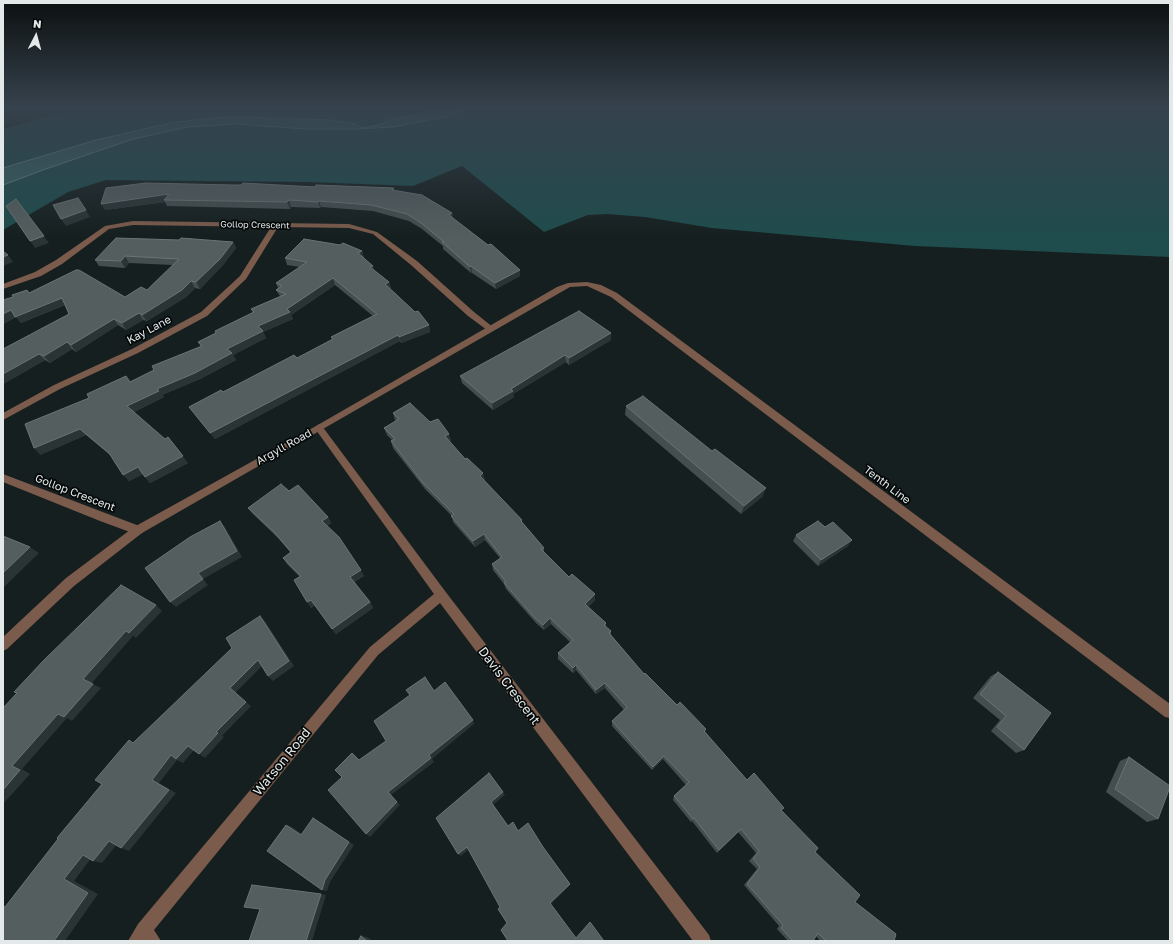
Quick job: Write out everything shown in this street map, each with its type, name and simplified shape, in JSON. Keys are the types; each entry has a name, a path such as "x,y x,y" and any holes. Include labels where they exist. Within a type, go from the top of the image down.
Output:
{"street":[{"name":"Gollop Crescent","path":"3,287 38,274 59,262 106,227 133,223 349,226 375,233 414,262 472,314 490,328"},
{"name":"Kay Lane","path":"3,416 57,387 135,351 204,314 243,277 275,226"},
{"name":"Argyll Road","path":"3,645 70,582 138,530 319,428 490,328 568,285 586,284"},
{"name":"Tenth Line","path":"586,284 598,287 614,295 1170,712"},
{"name":"Davis Crescent","path":"319,428 441,595 703,941"},
{"name":"Gollop Crescent","path":"3,478 138,530"},
{"name":"Watson Road","path":"144,937 374,651 441,595"}],"shaded area":[{"path":"3,151 59,151 3,168"},
{"path":"59,151 98,151 3,185 3,168"},
{"path":"98,151 1170,151 1170,257 915,246 712,228 645,217 607,214 588,215 544,232 462,166 413,186 309,182 106,180 68,192 3,230 3,185"}],"building":[{"path":"146,183 241,185 243,183 315,187 316,185 394,188 392,190 422,195 452,213 449,215 488,245 491,244 520,270 495,283 471,266 470,267 442,242 444,242 421,223 407,214 371,205 289,200 287,202 164,200 169,194 101,204 106,188"},
{"path":"78,198 86,210 61,219 53,205"},
{"path":"16,199 44,236 30,241 6,206"},
{"path":"116,238 179,240 181,238 233,242 220,259 196,282 191,281 182,290 142,315 139,313 122,323 114,319 71,345 67,342 44,356 39,354 3,374 3,349 69,314 62,298 15,317 11,310 3,314 3,300 27,290 29,293 76,270 79,270 125,297 141,287 147,290 179,259 125,256 121,261 95,260"},
{"path":"304,239 340,245 343,243 362,251 358,253 373,266 370,267 389,282 385,284 415,312 418,311 429,325 399,337 398,335 210,433 189,407 221,390 223,392 294,355 297,358 333,339 331,337 377,314 333,278 287,309 290,312 258,326 263,331 227,349 232,353 195,373 157,389 159,391 127,406 165,439 168,437 183,456 145,477 138,467 123,475 109,453 80,429 34,448 25,424 89,398 87,394 126,376 130,382 154,370 152,366 202,346 198,342 216,333 215,331 254,312 251,309 286,294 276,290 282,286 276,283 307,262 285,258"},
{"path":"3,251 8,255 3,257"},
{"path":"579,311 611,333 569,358 565,355 511,389 513,391 492,403 460,376"},
{"path":"643,396 712,451 715,449 766,488 744,506 626,406"},
{"path":"410,403 430,422 438,419 449,434 445,436 465,459 467,458 483,473 480,476 522,520 521,521 544,548 541,549 569,577 572,574 595,594 585,604 606,623 604,625 611,631 609,633 644,674 645,673 677,705 680,702 706,729 704,731 747,780 754,773 784,808 781,810 818,848 815,852 860,895 855,902 896,934 894,941 826,941 818,933 813,941 793,941 781,928 783,925 747,884 760,867 753,859 759,851 741,829 719,850 694,818 693,819 674,796 689,782 664,756 653,767 612,721 627,707 605,683 596,690 576,665 573,668 558,653 573,640 550,618 543,625 535,618 504,583 506,582 492,564 502,557 484,534 473,541 451,516 454,514 423,483 391,441 395,439 384,428 399,419 393,413"},
{"path":"281,484 289,491 298,485 328,517 322,521 339,537 361,570 350,577 370,602 332,629 311,600 307,602 294,580 301,576 283,558 291,552 274,532 248,508"},
{"path":"220,521 237,551 198,573 203,579 170,602 145,568 190,537"},
{"path":"818,521 825,527 833,522 852,540 821,560 796,535"},
{"path":"3,536 30,547 3,573"},
{"path":"121,585 156,605 129,633 126,631 83,679 93,684 64,717 58,714 12,766 20,770 3,790 3,708 17,693 14,692 44,660"},
{"path":"260,616 289,661 268,676 258,660 230,688 246,702 216,732 218,733 199,754 188,746 176,759 171,755 152,780 169,790 121,848 109,841 93,861 83,855 64,879 88,893 54,941 3,941 3,906 5,907 58,839 57,838 102,784 95,780 129,740 133,743 232,648 226,638"},
{"path":"998,672 1051,713 1024,750 997,727 1006,716 980,694"},
{"path":"425,677 434,691 445,682 473,720 429,755 431,758 388,792 397,802 366,834 328,790 342,777 335,770 352,753 359,760 386,741 374,721 410,695 406,690"},
{"path":"1129,757 1170,786 1158,819 1115,789"},
{"path":"489,773 503,792 491,802 508,826 513,822 518,831 528,823 543,847 570,884 550,903 576,938 590,922 604,941 508,941 501,930 507,923 498,909 500,907 467,847 458,854 436,818"},
{"path":"313,818 349,842 325,880 322,890 267,851 286,825 301,835"},
{"path":"252,885 321,894 306,941 249,941 260,909 244,907"},
{"path":"361,936 367,941 358,941"}]}
